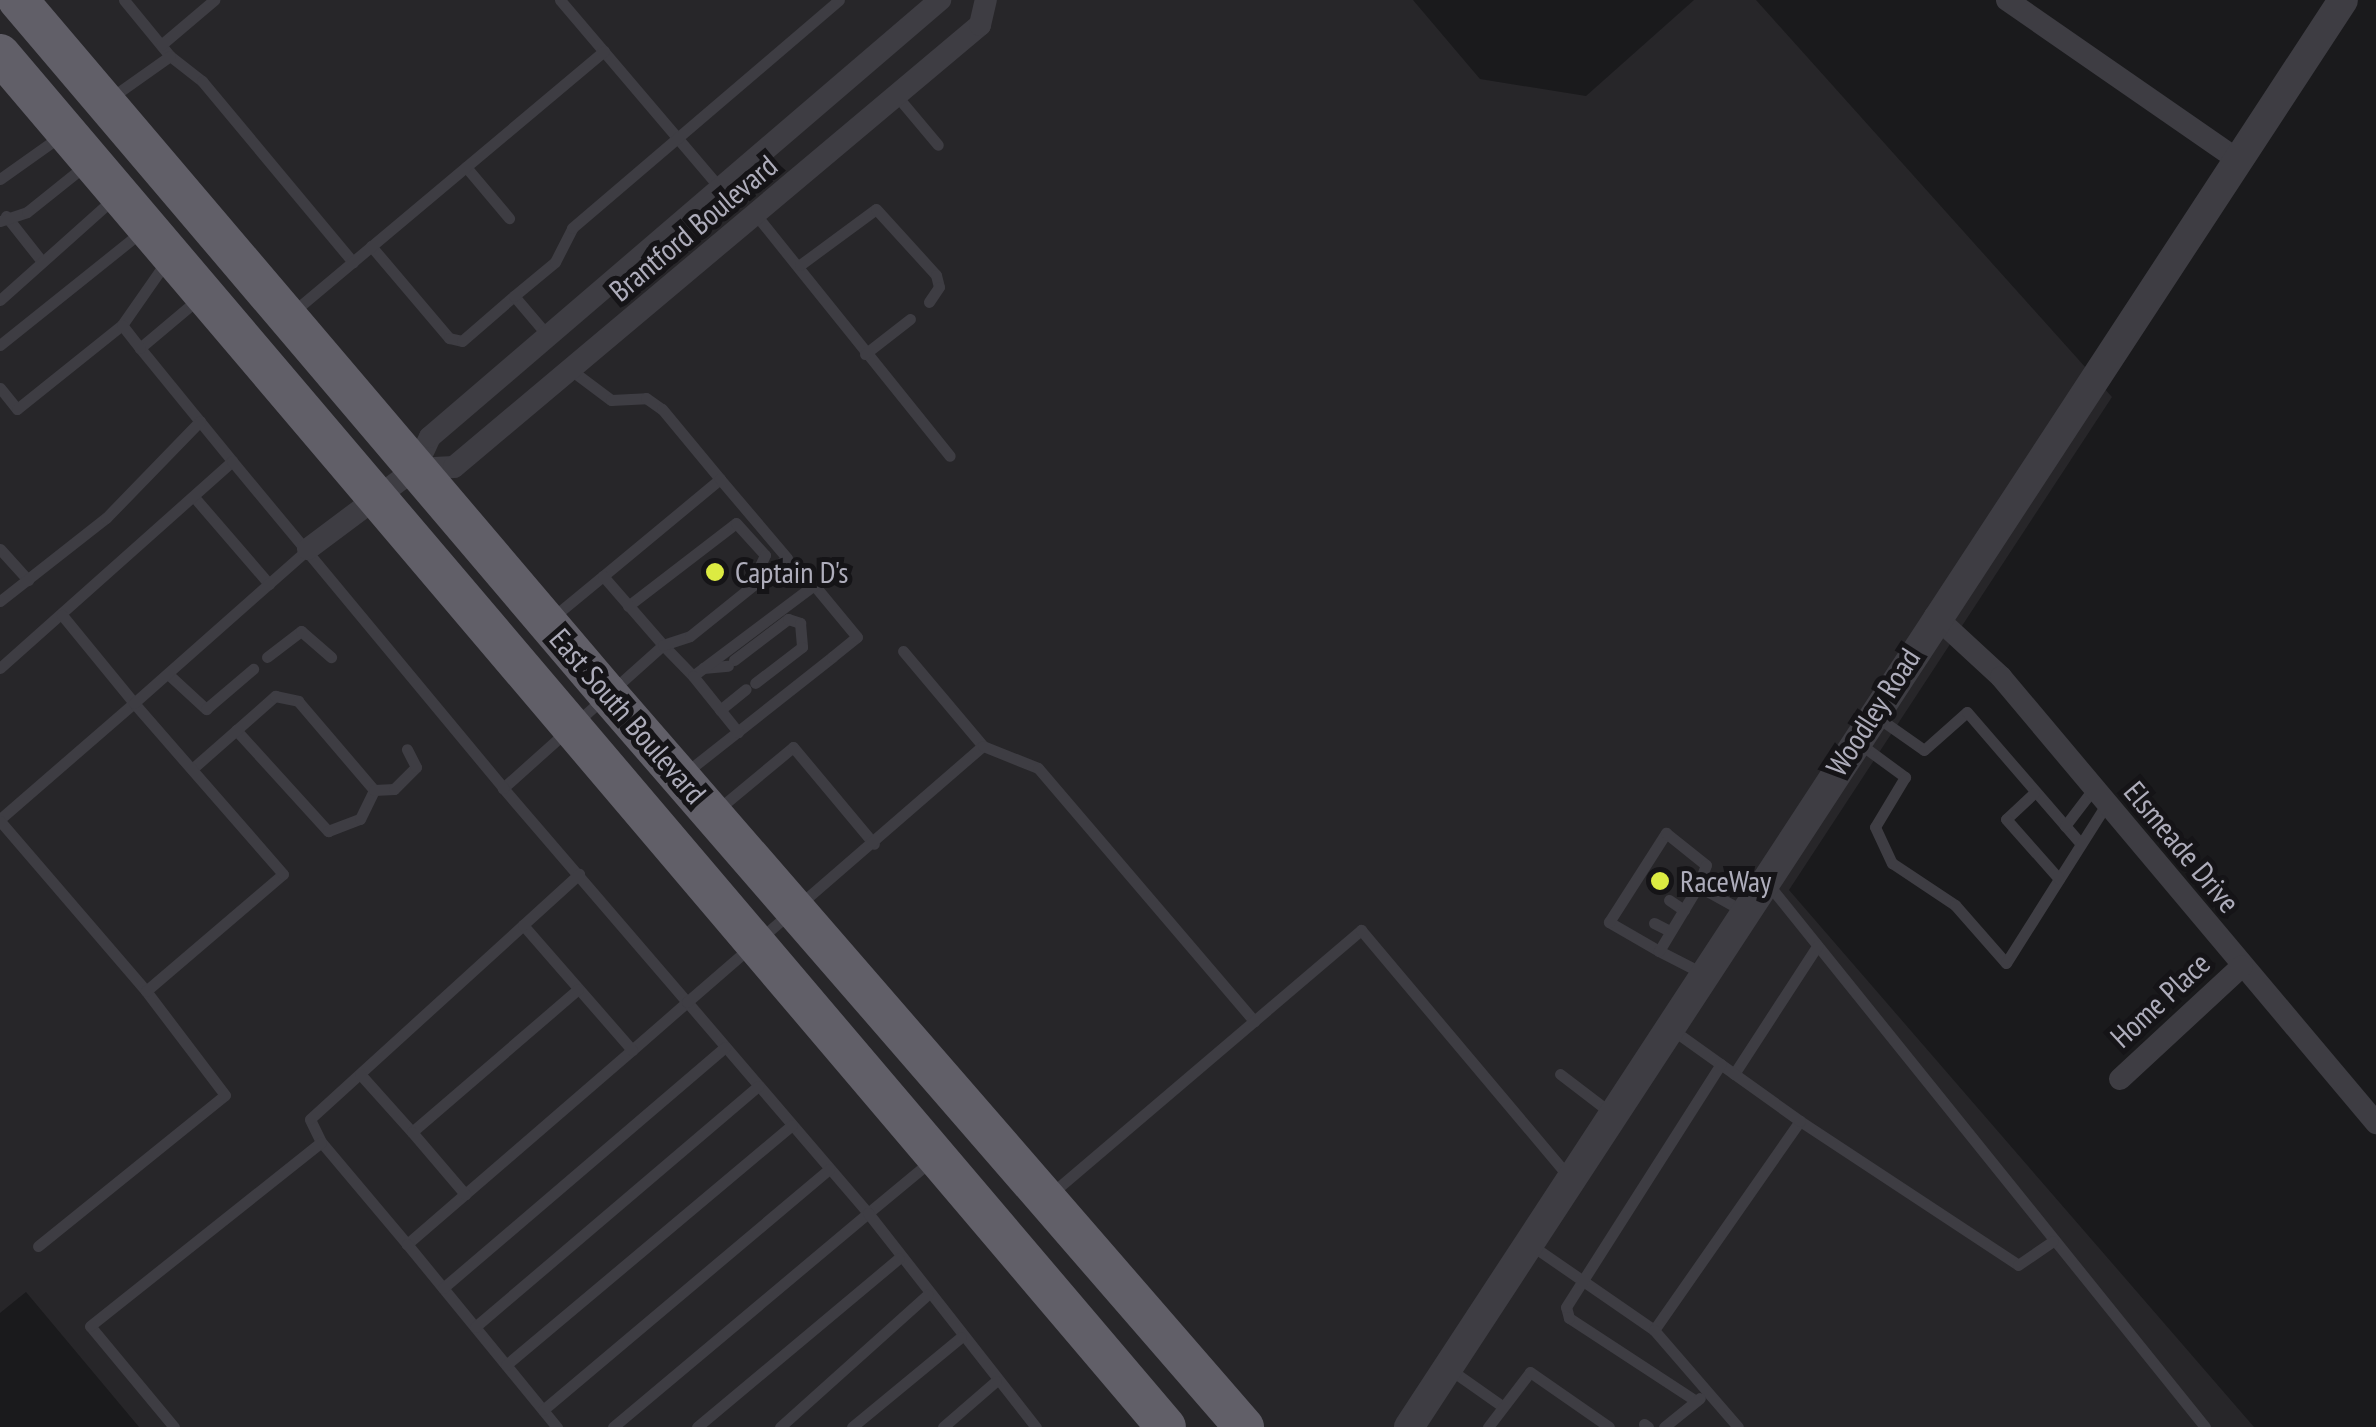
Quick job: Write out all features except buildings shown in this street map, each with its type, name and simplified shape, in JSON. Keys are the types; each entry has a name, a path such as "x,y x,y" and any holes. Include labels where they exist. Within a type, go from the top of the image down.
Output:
{"highway":[{"name":"East South Boulevard","path":"28,4 104,102 414,468 1244,1427"},
{"name":"East South Boulevard","path":"0,54 935,1158 1150,1418"}],"street":[{"name":"Brantford Boulevard","path":"308,549 414,468 430,437 940,0"},
{"name":"Brantford Boulevard","path":"414,468 454,467 980,25 986,0"},
{"path":"2007,0 2235,158"},
{"name":"Woodley Road","path":"1409,1427 1573,1181 1935,616 2343,0"},
{"name":"Elsmeade Drive","path":"1935,616 2002,677 2242,966 2374,1117"},
{"name":"Home Place","path":"2120,1079 2242,966"}],"lane":[{"path":"124,0 166,50 202,82 353,262"},
{"path":"104,102 166,50 214,0"},
{"path":"560,0 720,188"},
{"path":"371,246 449,338 462,340 555,262 572,228 839,0"},
{"path":"287,317 604,51"},
{"path":"896,96 938,145"},
{"path":"0,179 78,147"},
{"path":"40,259 3,219 27,212 78,147"},
{"path":"466,167 509,218"},
{"path":"0,300 40,259 118,194"},
{"path":"800,265 876,209 936,275 939,286 929,302"},
{"path":"756,215 800,265 802,279 950,456"},
{"path":"0,388 17,409 122,325 158,243"},
{"path":"0,345 158,243"},
{"path":"140,348 203,296"},
{"path":"514,296 548,336"},
{"path":"865,354 910,319"},
{"path":"122,325 503,788 868,1214 1030,1425"},
{"path":"503,788 571,731 663,644 690,636 787,558 662,409 646,398 611,400 571,370"},
{"path":"0,601 106,518 200,421"},
{"path":"0,668 232,461"},
{"path":"546,622 720,478"},
{"path":"194,498 269,584"},
{"path":"628,606 736,523 764,555 750,588"},
{"path":"0,549 28,580"},
{"path":"38,1246 225,1095 146,991 0,820 308,549"},
{"path":"603,576 663,644 698,672 738,732"},
{"path":"680,777 858,637 814,585 698,672"},
{"path":"62,615 283,874 146,991"},
{"path":"698,672 731,663 788,619 805,630 802,647 720,710"},
{"path":"267,657 301,630 332,656"},
{"path":"802,647 820,667"},
{"path":"903,651 984,746 1038,768 1254,1021"},
{"path":"168,674 206,709 254,669"},
{"path":"192,769 275,696 286,695 374,790"},
{"path":"1872,714 1924,750 1967,712 2081,844"},
{"path":"236,730 328,830 360,819 374,790"},
{"path":"1855,740 1905,776 1875,827 1892,863 1955,905 2006,963 2081,844 2100,796"},
{"path":"407,1244 687,1002 798,912 984,746"},
{"path":"712,814 793,747 874,844"},
{"path":"374,790 394,789 416,767 407,749"},
{"path":"2034,792 2006,820 2059,878"},
{"path":"2065,826 2100,796"},
{"path":"1658,951 1698,886 1703,857 1666,833 1609,922 1658,951 1705,974"},
{"path":"1650,858 1664,866"},
{"path":"557,1427 321,1142 310,1119 579,874"},
{"path":"1684,878 1745,912"},
{"path":"1636,879 1650,888"},
{"path":"1765,880 2205,1427"},
{"path":"1669,900 1684,910"},
{"path":"1621,904 1634,911"},
{"path":"1654,923 1670,932"},
{"path":"523,926 632,1050"},
{"path":"1045,1199 1361,930 1573,1181"},
{"path":"1734,1074 1817,946"},
{"path":"412,1132 578,989"},
{"path":"1670,1028 1800,1121 2018,1265 2053,1241"},
{"path":"443,1288 726,1047"},
{"path":"1696,1401 1570,1318 1566,1307 1721,1064"},
{"path":"360,1074 465,1194"},
{"path":"1560,1074 1614,1116"},
{"path":"475,1327 758,1086"},
{"path":"1654,1330 1800,1121"},
{"path":"506,1365 792,1125"},
{"path":"174,1427 90,1326 321,1142"},
{"path":"613,1427 935,1158"},
{"path":"544,1410 829,1168"},
{"path":"1531,1245 1654,1330 1738,1427"},
{"path":"697,1427 899,1258"},
{"path":"780,1427 927,1295"},
{"path":"852,1427 961,1337"},
{"path":"1448,1368 1502,1406"},
{"path":"1488,1427 1530,1372 1609,1427"},
{"path":"943,1427 996,1381"},
{"path":"1664,1427 1708,1392"}],"shaded area":[{"path":"0,0 1413,0 1480,79 1586,96 1694,0 1756,0 2112,397 1789,890 2254,1427 139,1427 26,1292 0,1313"}],"place":[{"name":"Captain D's","path":"715,572"},
{"name":"RaceWay","path":"1660,881"}]}
